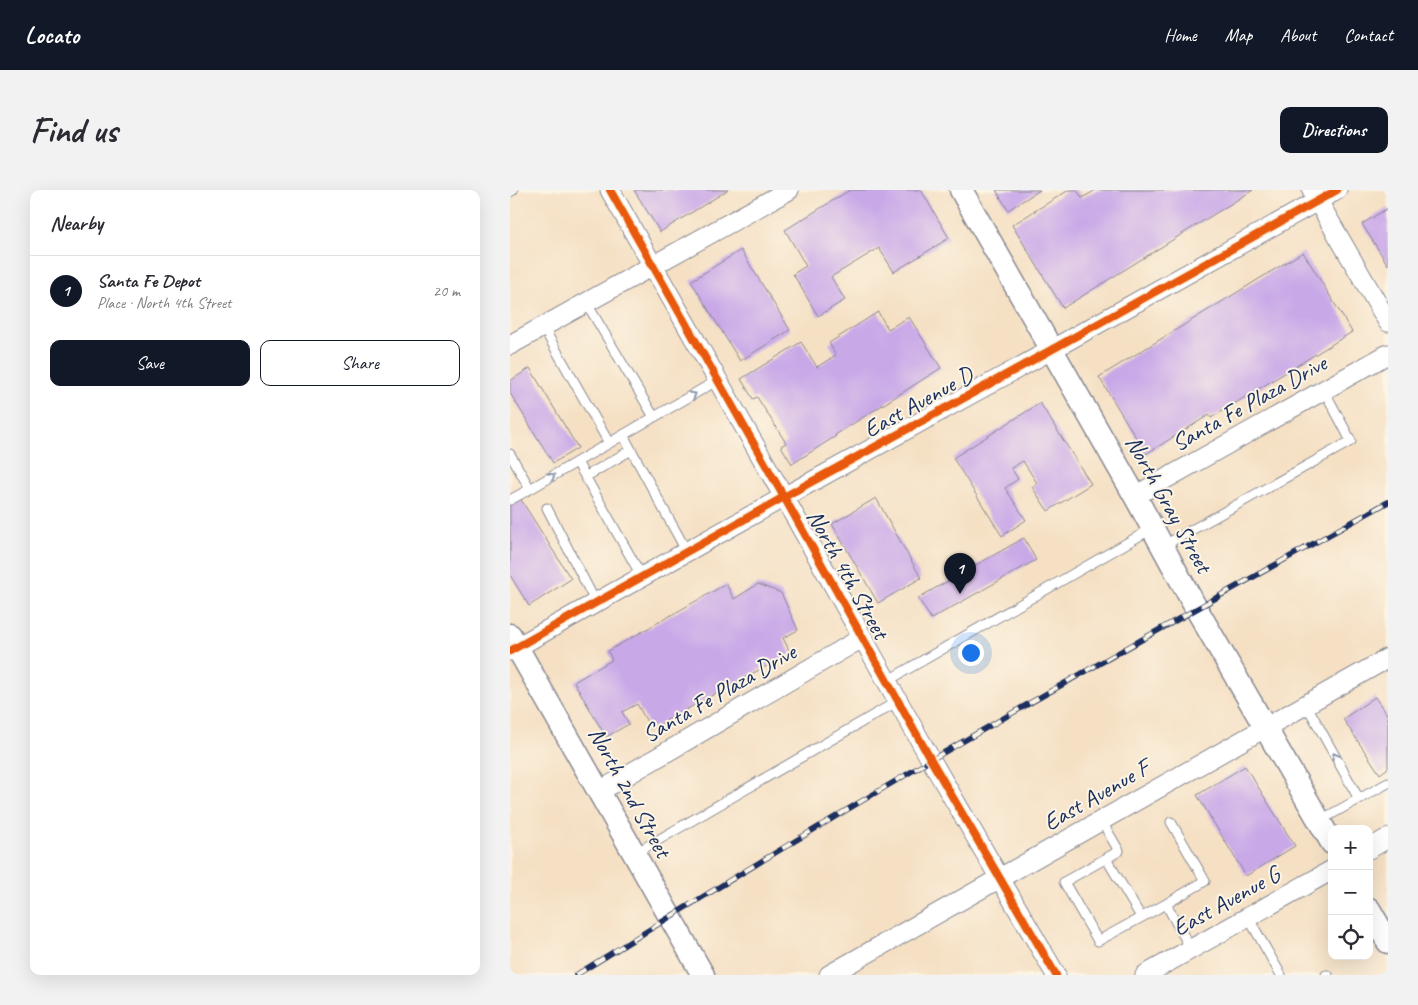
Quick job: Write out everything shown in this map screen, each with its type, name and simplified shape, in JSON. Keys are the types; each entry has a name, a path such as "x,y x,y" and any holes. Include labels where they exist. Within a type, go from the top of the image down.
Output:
{"street":[{"name":"North 4th Street","path":"610,190 862,638 1056,975"},
{"path":"510,345 789,190"},
{"name":"North Gray Street","path":"961,190 1135,496 1196,608 1328,836"},
{"name":"East Avenue D","path":"512,644 596,603 1051,350 1314,196 1337,190"},
{"path":"1314,196 1388,322"},
{"name":"Santa Fe Plaza Drive","path":"1135,496 1388,354"},
{"name":"Santa Fe Plaza Drive","path":"600,791 862,638"},
{"name":"North 2nd Street","path":"512,644 600,791 703,975"},
{"name":"East Avenue F","path":"829,975 1306,704 1386,663"},
{"path":"1373,847 1388,838"},
{"name":"East Avenue G","path":"1145,975 1328,872"},
{"path":"1372,915 1388,942"}],"lane":[{"path":"586,302 654,417"},
{"path":"543,327 609,443"},
{"path":"510,500 718,380"},
{"path":"887,681 1158,537 1351,441 1324,390"},
{"path":"623,435 687,552"},
{"path":"585,476 631,450"},
{"path":"510,454 513,466 530,489"},
{"path":"577,462 642,577"},
{"path":"547,508 596,603"},
{"path":"634,854 898,701"},
{"path":"1306,704 1359,799"},
{"path":"1319,821 1388,783"},
{"path":"1102,820 1119,851 1064,882 1098,941 1205,881 1171,822"},
{"path":"1106,858 1141,917"},
{"path":"1166,904 1191,949"},
{"path":"1248,917 1281,975"}],"building":[{"path":"634,190 728,190 660,232"},
{"path":"850,190 921,190 949,238 894,272 879,248 831,277 845,300 818,316 793,274 806,266 785,230"},
{"path":"996,190 1040,190 1008,210"},
{"path":"1069,190 1077,190 1082,198 1096,190 1253,190 1063,308 1012,225"},
{"path":"1388,208 1388,265 1362,224"},
{"path":"741,250 790,330 740,361 691,281"},
{"path":"1303,252 1352,332 1211,418 1209,415 1146,454 1099,377"},
{"path":"878,312 888,329 909,317 941,368 792,464 781,446 786,443 757,397 753,399 741,379 801,342 817,367 836,355 829,343"},
{"path":"530,368 578,448 553,463 510,393 510,381"},
{"path":"1040,403 1091,484 1048,511 1032,487 1037,483 1023,461 1011,468 1018,479 1005,488 1026,520 1002,536 953,458"},
{"path":"520,498 571,579 529,606 510,575 510,504"},
{"path":"876,498 921,578 878,603 832,524"},
{"path":"1024,538 1036,560 931,619 918,598"},
{"path":"726,584 734,599 758,584 781,593 798,630 783,638 791,654 651,729 637,704 622,712 629,724 606,737 574,682 612,660 608,651"},
{"path":"1375,697 1388,716 1388,768 1380,774 1343,719"},
{"path":"1245,766 1295,846 1246,876 1197,795"}],"railway":[{"path":"576,975 753,866 931,760 1388,502"}],"cycle path":[{"path":"610,190 931,760 1056,975"},
{"path":"510,651 1337,190"}],"place":[{"name":"Santa Fe Depot","path":"960,594"}]}
